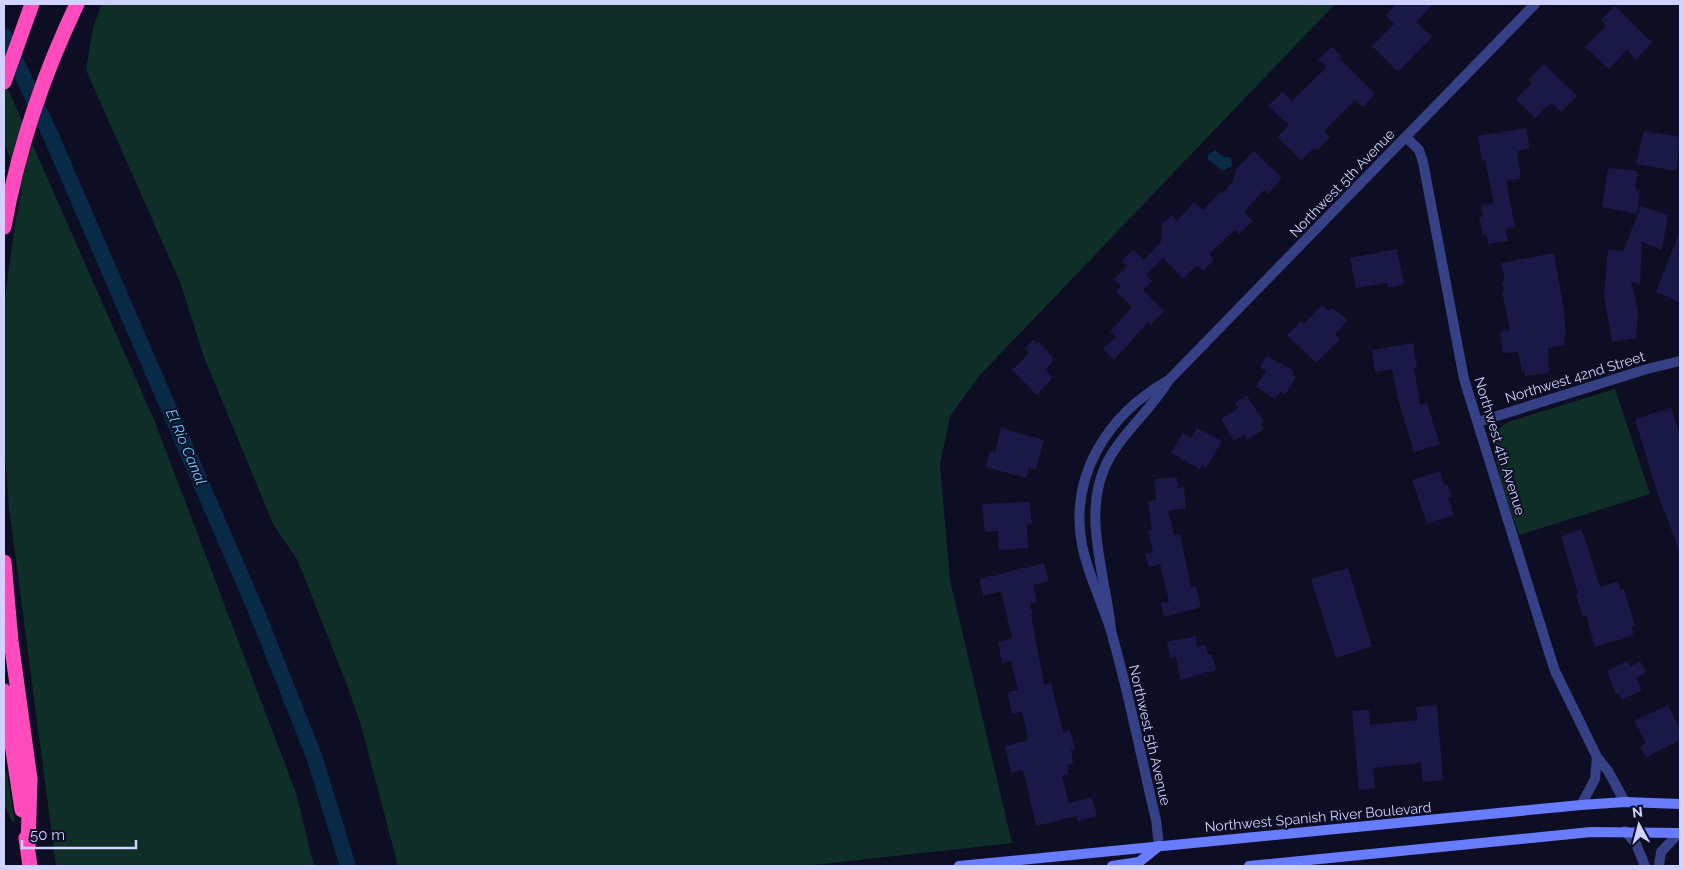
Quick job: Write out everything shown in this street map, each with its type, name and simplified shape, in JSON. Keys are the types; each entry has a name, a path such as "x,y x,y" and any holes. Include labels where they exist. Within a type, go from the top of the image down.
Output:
{"highway":[{"path":"4,82 32,4"},
{"path":"4,227 15,172 30,121 56,48 77,4"},
{"path":"4,562 11,641 30,779 28,847"},
{"path":"4,691 30,866"}],"main road":[{"name":"Northwest Spanish River Boulevard","path":"959,866 1581,804 1625,802 1680,804"},
{"path":"1249,866 1562,834 1624,831 1680,833"},
{"path":"1112,866 1139,862 1159,846"}],"street":[{"name":"Northwest 5th Avenue","path":"1111,630 1109,604 1095,526 1098,489 1109,458 1159,397 1168,381 1535,4"},
{"name":"Northwest 4th Avenue","path":"1406,137 1419,150 1423,162 1464,379 1555,671 1597,757 1608,771 1625,802"},
{"name":"Northwest 42nd Street","path":"1478,422 1647,369 1680,361"},
{"name":"Northwest 5th Avenue","path":"1159,846 1156,820 1111,630 1100,603 1082,543 1080,498 1084,476 1106,435 1154,389 1168,381"},
{"path":"1581,804 1595,779 1597,757"},
{"path":"1624,831 1636,844 1645,866"},
{"path":"1659,866 1661,852 1680,833"}],"green space":[{"path":"102,4 1335,4 980,375 950,416 940,465 950,580 1012,843 804,866 398,866 361,725 347,685 298,561 273,524 204,357 180,282 86,70 93,27"},
{"path":"4,80 155,422 296,793 314,866 56,866 9,507 4,441 4,305 16,218 22,191 4,142"},
{"path":"1615,389 1650,494 1519,535 1502,485 1495,456 1494,445 1497,431 1508,422"},
{"path":"4,770 7,773 15,822 12,822 4,804"}],"water":[{"path":"1215,150 1222,156 1231,158 1232,166 1222,171 1208,159 1208,155"}],"building":[{"path":"1396,4 1433,4 1416,22 1432,37 1398,72 1372,46 1394,24 1386,15"},
{"path":"1615,6 1652,42 1636,60 1627,50 1609,69 1585,47 1606,26 1601,20"},
{"path":"1332,47 1341,56 1339,58 1375,94 1363,107 1355,100 1324,131 1330,137 1318,150 1313,149 1301,160 1277,137 1289,125 1268,106 1282,92 1292,101 1327,67 1318,59"},
{"path":"1544,64 1577,96 1561,112 1551,103 1535,118 1516,99 1532,83 1528,80"},
{"path":"1526,128 1530,148 1517,151 1521,178 1506,181 1515,227 1505,229 1508,241 1488,244 1487,234 1483,235 1479,217 1483,216 1481,206 1494,203 1485,160 1482,161 1478,136"},
{"path":"1644,131 1680,137 1676,171 1636,164"},
{"path":"1254,151 1282,178 1268,194 1264,190 1244,212 1253,221 1239,234 1235,230 1209,254 1214,259 1204,271 1196,266 1183,279 1163,258 1146,275 1152,281 1143,290 1164,311 1151,325 1148,322 1114,360 1103,349 1116,337 1110,331 1132,307 1116,291 1121,286 1114,279 1127,266 1122,261 1133,250 1144,260 1161,242 1162,224 1172,215 1177,221 1194,202 1203,210 1221,191 1223,193 1233,181 1236,169"},
{"path":"1608,168 1638,171 1635,190 1640,190 1637,214 1602,207"},
{"path":"1641,206 1668,215 1662,250 1642,242 1640,285 1631,281 1638,312 1636,338 1612,342 1604,296 1608,249 1623,251"},
{"path":"1680,233 1680,303 1656,292"},
{"path":"1397,249 1404,284 1388,288 1387,283 1356,288 1350,258"},
{"path":"1554,253 1564,311 1565,345 1548,348 1549,373 1525,376 1525,371 1522,372 1518,352 1503,353 1500,332 1510,330 1502,292 1504,291 1502,282 1505,281 1501,263"},
{"path":"1322,305 1329,311 1332,308 1348,320 1335,334 1340,339 1316,363 1287,335 1301,321 1304,324"},
{"path":"1033,340 1037,344 1039,342 1053,357 1052,363 1045,370 1052,377 1037,395 1012,370 1029,353 1024,349"},
{"path":"1413,343 1417,367 1414,368 1420,405 1427,403 1440,444 1414,452 1398,399 1392,369 1375,372 1372,350"},
{"path":"1267,356 1294,371 1292,375 1296,377 1285,395 1280,392 1275,399 1256,387 1266,370 1260,367"},
{"path":"1247,396 1264,422 1260,424 1264,429 1247,440 1244,435 1234,441 1221,419 1239,408 1235,403"},
{"path":"1671,408 1680,435 1679,550 1657,492 1635,419"},
{"path":"1001,428 1044,440 1036,470 1029,468 1026,478 985,467 990,451 995,452"},
{"path":"1197,428 1222,441 1206,468 1202,465 1200,469 1171,453 1183,433 1191,438"},
{"path":"1440,471 1444,485 1447,484 1452,497 1448,498 1454,515 1427,524 1412,480"},
{"path":"1177,477 1178,488 1184,487 1186,508 1168,511 1174,535 1180,534 1191,587 1196,586 1201,607 1164,617 1161,603 1169,602 1160,564 1149,567 1145,554 1153,552 1148,531 1152,530 1148,501 1156,500 1154,479"},
{"path":"1030,502 1032,524 1027,524 1028,548 999,550 998,531 985,532 982,504"},
{"path":"1582,529 1600,587 1618,582 1621,590 1624,589 1635,626 1632,627 1633,635 1595,647 1586,615 1582,616 1576,594 1578,594 1561,536"},
{"path":"1044,563 1049,581 1033,585 1037,602 1030,604 1044,685 1051,683 1063,732 1070,730 1075,749 1071,750 1073,763 1067,765 1069,774 1062,776 1069,803 1092,797 1097,816 1078,821 1077,816 1036,826 1023,770 1011,773 1005,746 1028,740 1022,711 1012,714 1007,692 1018,690 1011,661 1002,663 998,642 1012,638 1001,591 983,596 979,579"},
{"path":"1348,568 1372,646 1336,658 1311,579"},
{"path":"1196,636 1197,647 1206,645 1208,655 1212,655 1216,670 1180,680 1176,657 1170,658 1167,642"},
{"path":"1627,661 1630,667 1640,661 1646,672 1636,678 1642,690 1622,700 1618,693 1616,694 1607,671"},
{"path":"1437,705 1443,780 1423,782 1421,763 1373,768 1375,788 1359,790 1352,711 1369,709 1370,725 1417,720 1416,707"},
{"path":"1668,705 1680,729 1680,740 1646,757 1640,747 1646,743 1634,721"}],"waterway":[{"name":"El Rio Canal","path":"4,36 51,136 255,608 314,756 348,866"}]}
